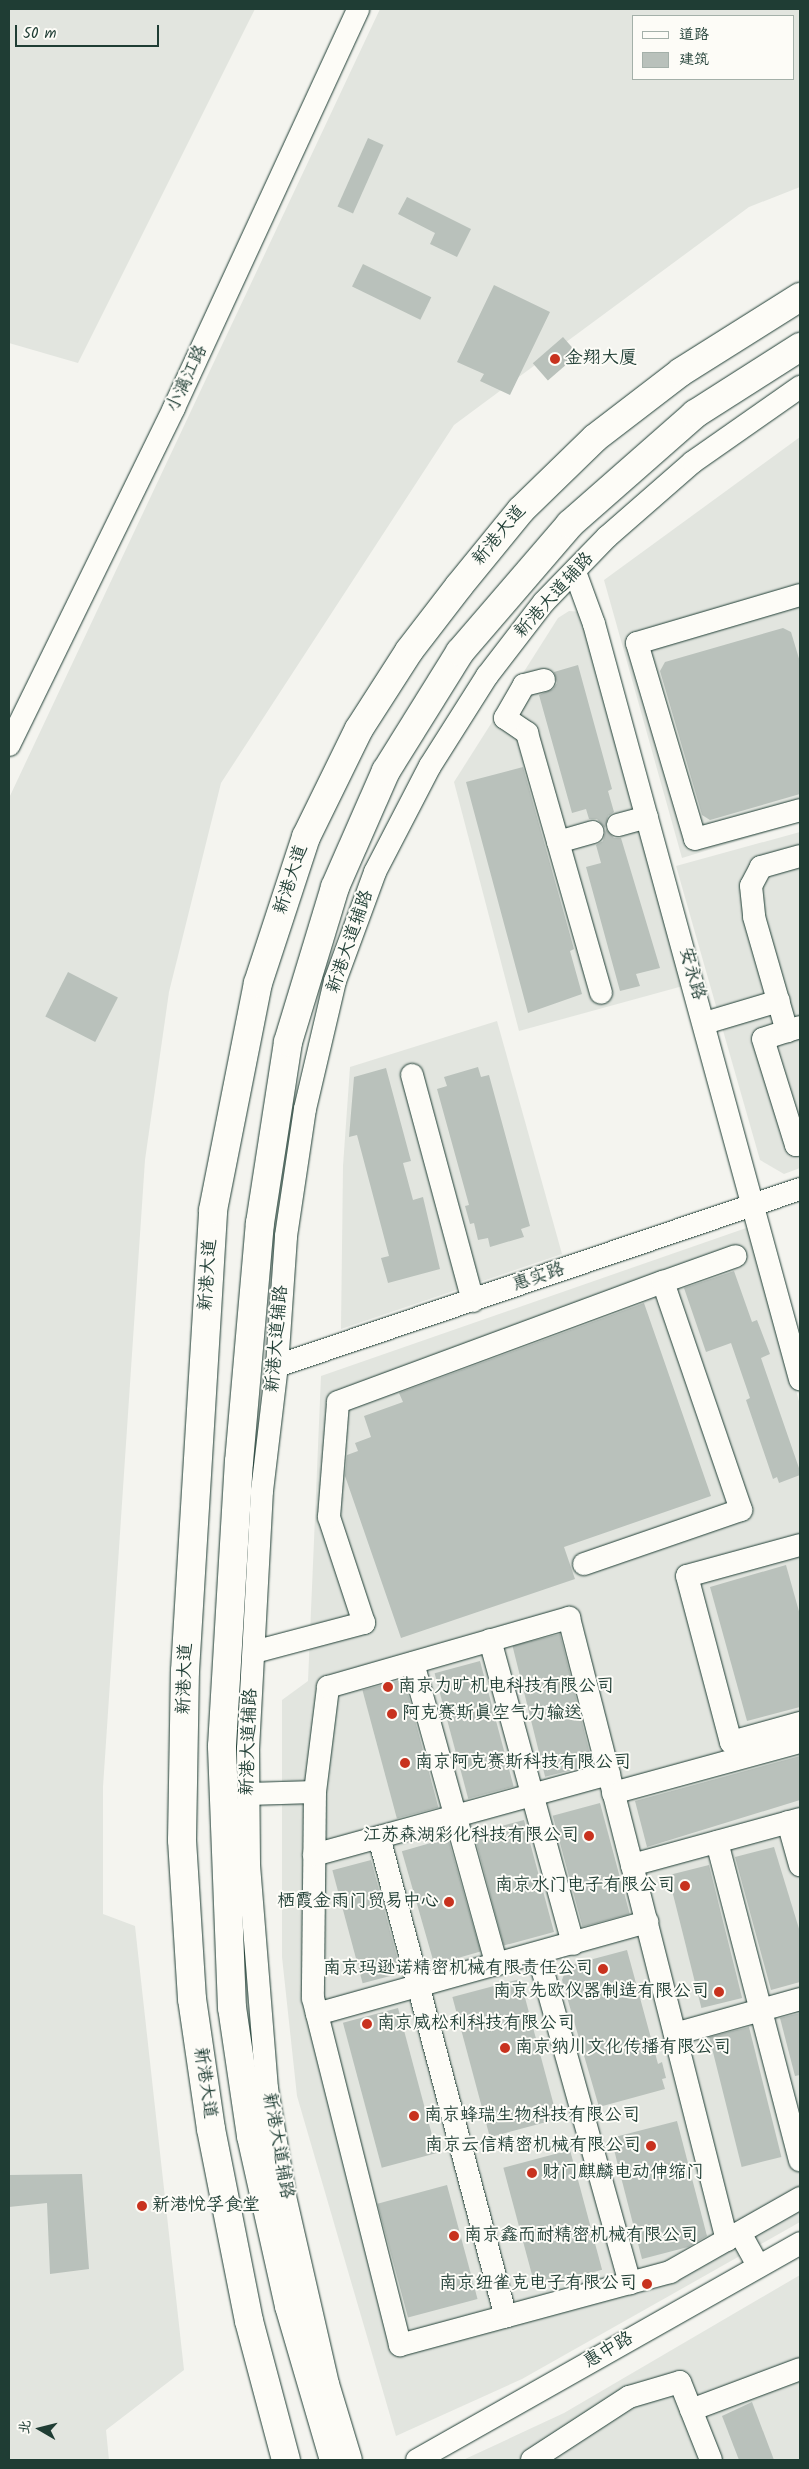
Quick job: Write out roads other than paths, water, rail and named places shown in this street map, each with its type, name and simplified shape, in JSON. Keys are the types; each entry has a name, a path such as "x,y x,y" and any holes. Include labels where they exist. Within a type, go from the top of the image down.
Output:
{"main road":[{"name":"新港大道","path":"286,2460 249,2321 211,2129 192,1999 182,1840 185,1671 213,1210 258,983 306,837 359,729 409,651 459,586 521,510 595,438 681,372 800,297"},
{"path":"334,2460 289,2306 251,2136 232,2008 222,1746 240,1462 260,1223 288,1042 336,887 386,771 460,652 570,524 695,414 800,347"}],"street":[{"name":"小漓江路","path":"9,745 174,408 358,9"},
{"name":"新港大道辅路","path":"351,2460 328,2384 285,2196 267,2089 249,1874 248,1794 262,1491 277,1366 286,1236 305,1109 335,981 375,872 430,766 487,676 544,602 607,538 692,462 800,387"},
{"name":"安永路","path":"574,572 594,624 755,1205 800,1379"},
{"path":"800,595 637,643 695,839 800,810"},
{"path":"544,680 524,685 505,718 527,733 601,993"},
{"path":"618,825 647,817"},
{"path":"558,842 593,832"},
{"path":"800,856 761,867 752,886 754,916 779,1001 794,1029 763,1039 796,1145 800,1143"},
{"path":"705,1023 779,1001"},
{"path":"412,1075 473,1301"},
{"name":"惠实路","path":"277,1366 800,1190"},
{"path":"254,1652 364,1623 329,1517 338,1402 736,1256"},
{"path":"584,1564 741,1510 663,1282"},
{"path":"800,1545 686,1576 731,1742 800,1723"},
{"path":"758,2266 733,2236 675,2034 569,1618 328,1687 315,1792 314,1998 400,2345 670,2272 733,2236 800,2198"},
{"path":"490,1640 573,1944"},
{"path":"413,1663 497,1965"},
{"path":"314,1855 533,1795 611,1783 800,1742"},
{"path":"248,1794 315,1792"},
{"path":"632,1866 794,1821 800,1865"},
{"path":"379,1837 506,2316"},
{"path":"717,1842 800,2160"},
{"path":"317,2014 538,1954 646,1922"},
{"path":"538,1954 630,2283"},
{"path":"675,2034 800,1998"},
{"name":"惠中路","path":"417,2460 800,2243"},
{"path":"691,2410 800,2369"},
{"path":"532,2460 629,2397 680,2382 711,2460"}],"place":[{"name":"金翔大厦","path":"555,359"},
{"name":"南京力旷机电科技有限公司","path":"388,1687"},
{"name":"阿克赛斯真空气力输送","path":"392,1714"},
{"name":"南京阿克赛斯科技有限公司","path":"405,1763"},
{"name":"江苏森湖彩化科技有限公司","path":"589,1836"},
{"name":"南京水门电子有限公司","path":"685,1886"},
{"name":"栖霞金雨门贸易中心","path":"449,1902"},
{"name":"南京玛逊诺精密机械有限责任公司","path":"603,1969"},
{"name":"南京先欧仪器制造有限公司","path":"719,1992"},
{"name":"南京威松利科技有限公司","path":"367,2024"},
{"name":"南京纳川文化传播有限公司","path":"505,2048"},
{"name":"南京蜂瑞生物科技有限公司","path":"414,2116"},
{"name":"南京云信精密机械有限公司","path":"651,2146"},
{"name":"财门麒麟电动伸缩门","path":"532,2173"},
{"name":"新港悦孚食堂","path":"142,2206"},
{"name":"南京鑫而耐精密机械有限公司","path":"454,2236"},
{"name":"南京纽雀克电子有限公司","path":"647,2284"}]}
